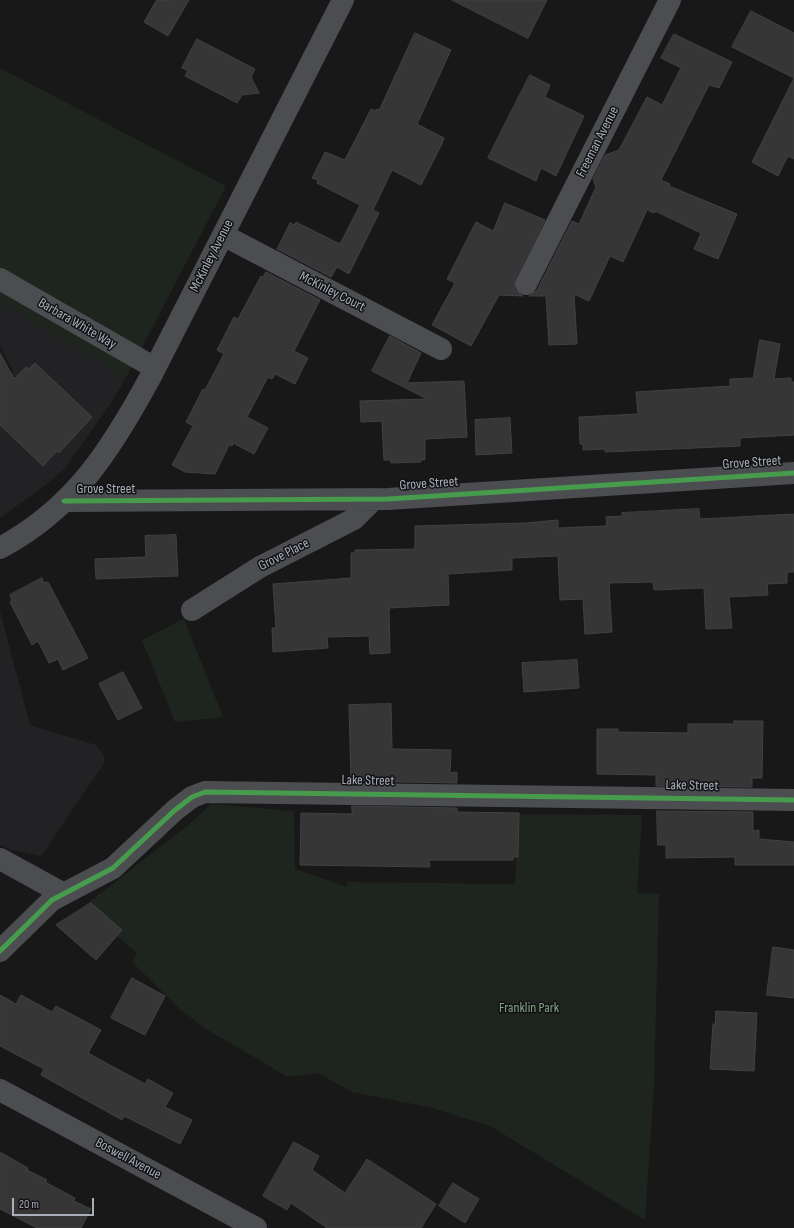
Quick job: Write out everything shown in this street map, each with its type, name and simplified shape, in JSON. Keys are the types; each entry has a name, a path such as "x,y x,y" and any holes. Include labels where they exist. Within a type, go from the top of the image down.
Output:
{"street":[{"name":"McKinley Avenue","path":"0,548 34,528 64,501 106,454 155,368 343,0"},
{"name":"Freeman Avenue","path":"526,284 670,0"},
{"name":"McKinley Court","path":"223,236 441,349"},
{"name":"Barbara White Way","path":"0,279 155,368"},
{"name":"Grove Street","path":"64,501 374,499 794,473"},
{"name":"Grove Place","path":"192,610 260,567 354,519 374,499"},
{"name":"Lake Street","path":"0,951 44,906 62,893 113,868 175,810 192,797 205,792 794,800"},
{"path":"0,859 62,893"},
{"name":"Boswell Avenue","path":"0,1090 256,1228"}],"shaded area":[{"path":"0,301 126,378 109,406 65,468 48,483 0,518 0,378 13,370 0,346"},
{"path":"0,611 30,725 96,745 103,754 105,762 41,856 11,850 0,845"}],"green space":[{"path":"0,68 226,186 126,378 0,301"},
{"path":"184,619 223,717 175,722 142,640"},
{"name":"Franklin Park","path":"211,804 294,811 295,869 347,887 347,882 515,884 518,814 642,815 637,893 659,894 654,1084 645,1220 490,1126 429,1107 352,1092 318,1073 288,1077 206,1029 181,1010 132,962 137,953 83,907 192,822"}],"building":[{"path":"189,0 168,36 144,22 156,1"},
{"path":"452,0 547,0 528,38"},
{"path":"751,11 794,33 794,78 732,47"},
{"path":"415,33 451,50 417,124 444,138 442,144 421,185 392,170 373,210 379,213 349,274 337,267 331,277 277,249 290,223 295,225 296,222 340,244 360,205 317,183 318,180 312,178 325,152 345,160 371,109 376,111 377,109 379,110"},
{"path":"674,34 732,62 719,88 709,85 661,180 670,184 669,186 737,214 718,259 694,249 701,233 655,211 654,213 647,210 623,262 610,256 589,301 574,294 577,344 549,345 546,296 529,296 537,290 572,221 579,224 596,187 593,179 605,155 619,150 647,97 662,105 681,68 661,58"},
{"path":"197,39 255,69 251,77 259,93 242,95 237,103 185,76 188,71 182,68"},
{"path":"530,75 550,85 545,97 584,116 556,176 541,168 536,181 488,158"},
{"path":"794,78 794,159 788,156 778,176 752,162"},
{"path":"505,203 545,220 515,279 515,290 523,296 499,295 471,346 432,325 455,283 447,279 476,222 493,231"},
{"path":"266,272 320,300 294,351 308,358 295,384 275,374 272,379 268,377 247,417 268,428 254,454 233,443 232,446 229,445 215,474 185,472 172,465 193,426 186,422 203,389 205,390 224,354 217,350 234,317 238,319 261,276 263,277"},
{"path":"390,336 421,353 407,383 464,381 467,437 425,439 425,460 420,460 421,462 391,463 391,460 384,460 382,421 361,422 360,401 427,399 372,371"},
{"path":"760,340 780,344 774,379 791,378 791,382 794,382 794,435 740,438 740,446 605,452 605,449 583,450 583,444 580,444 579,417 638,414 636,392 730,386 730,379 753,378"},
{"path":"0,353 14,379 26,367 29,369 35,363 92,417 59,453 57,451 43,466 0,425"},
{"path":"510,418 512,453 476,455 475,420"},
{"path":"699,509 700,519 794,514 794,572 787,572 787,583 767,584 768,595 729,597 732,628 706,629 704,588 654,590 653,582 609,583 612,632 585,634 583,599 560,600 558,556 512,558 512,570 448,574 449,605 389,608 390,653 370,654 369,636 327,637 328,648 273,652 272,628 276,628 273,584 351,578 351,553 355,553 355,550 415,549 415,526 525,523 558,520 558,528 607,526 606,517 622,516 622,513"},
{"path":"176,535 178,576 96,579 95,559 146,557 145,536"},
{"path":"42,578 44,583 48,582 88,658 63,670 58,659 49,663 38,641 32,645 10,602 12,600 10,595"},
{"path":"577,660 579,688 524,692 522,663"},
{"path":"123,672 142,708 118,720 99,684"},
{"path":"391,704 392,749 451,750 450,773 457,772 457,783 351,781 349,705"},
{"path":"734,721 763,721 762,778 752,778 752,787 656,786 656,775 597,774 597,729 618,729 618,732 688,733 688,724 734,724"},
{"path":"352,806 457,808 457,812 519,813 518,857 513,857 513,860 429,860 430,867 300,865 301,813 352,814"},
{"path":"657,811 753,812 753,831 759,830 759,839 794,842 794,865 735,865 735,857 666,858 666,845 658,845"},
{"path":"91,903 122,930 96,960 56,925"},
{"path":"773,947 794,950 794,998 767,995"},
{"path":"132,978 165,996 145,1035 111,1018"},
{"path":"0,995 16,1004 21,995 52,1012 56,1006 101,1030 88,1053 145,1084 148,1079 173,1093 165,1107 192,1120 180,1144 124,1116 122,1120 41,1075 44,1069 0,1046"},
{"path":"716,1011 757,1013 754,1071 710,1069 713,1024 715,1024"},
{"path":"294,1142 319,1156 312,1170 345,1193 367,1159 436,1204 421,1228 327,1228 291,1203 287,1210 263,1196"},
{"path":"0,1152 28,1168 27,1170 47,1180 45,1182 75,1198 74,1201 91,1209 81,1228 37,1228 0,1209"},
{"path":"453,1183 479,1199 465,1223 439,1206"}],"cycle path":[{"path":"64,501 388,499 794,473"},
{"path":"0,951 52,900 113,868 175,810 192,797 205,792 794,800"}]}
